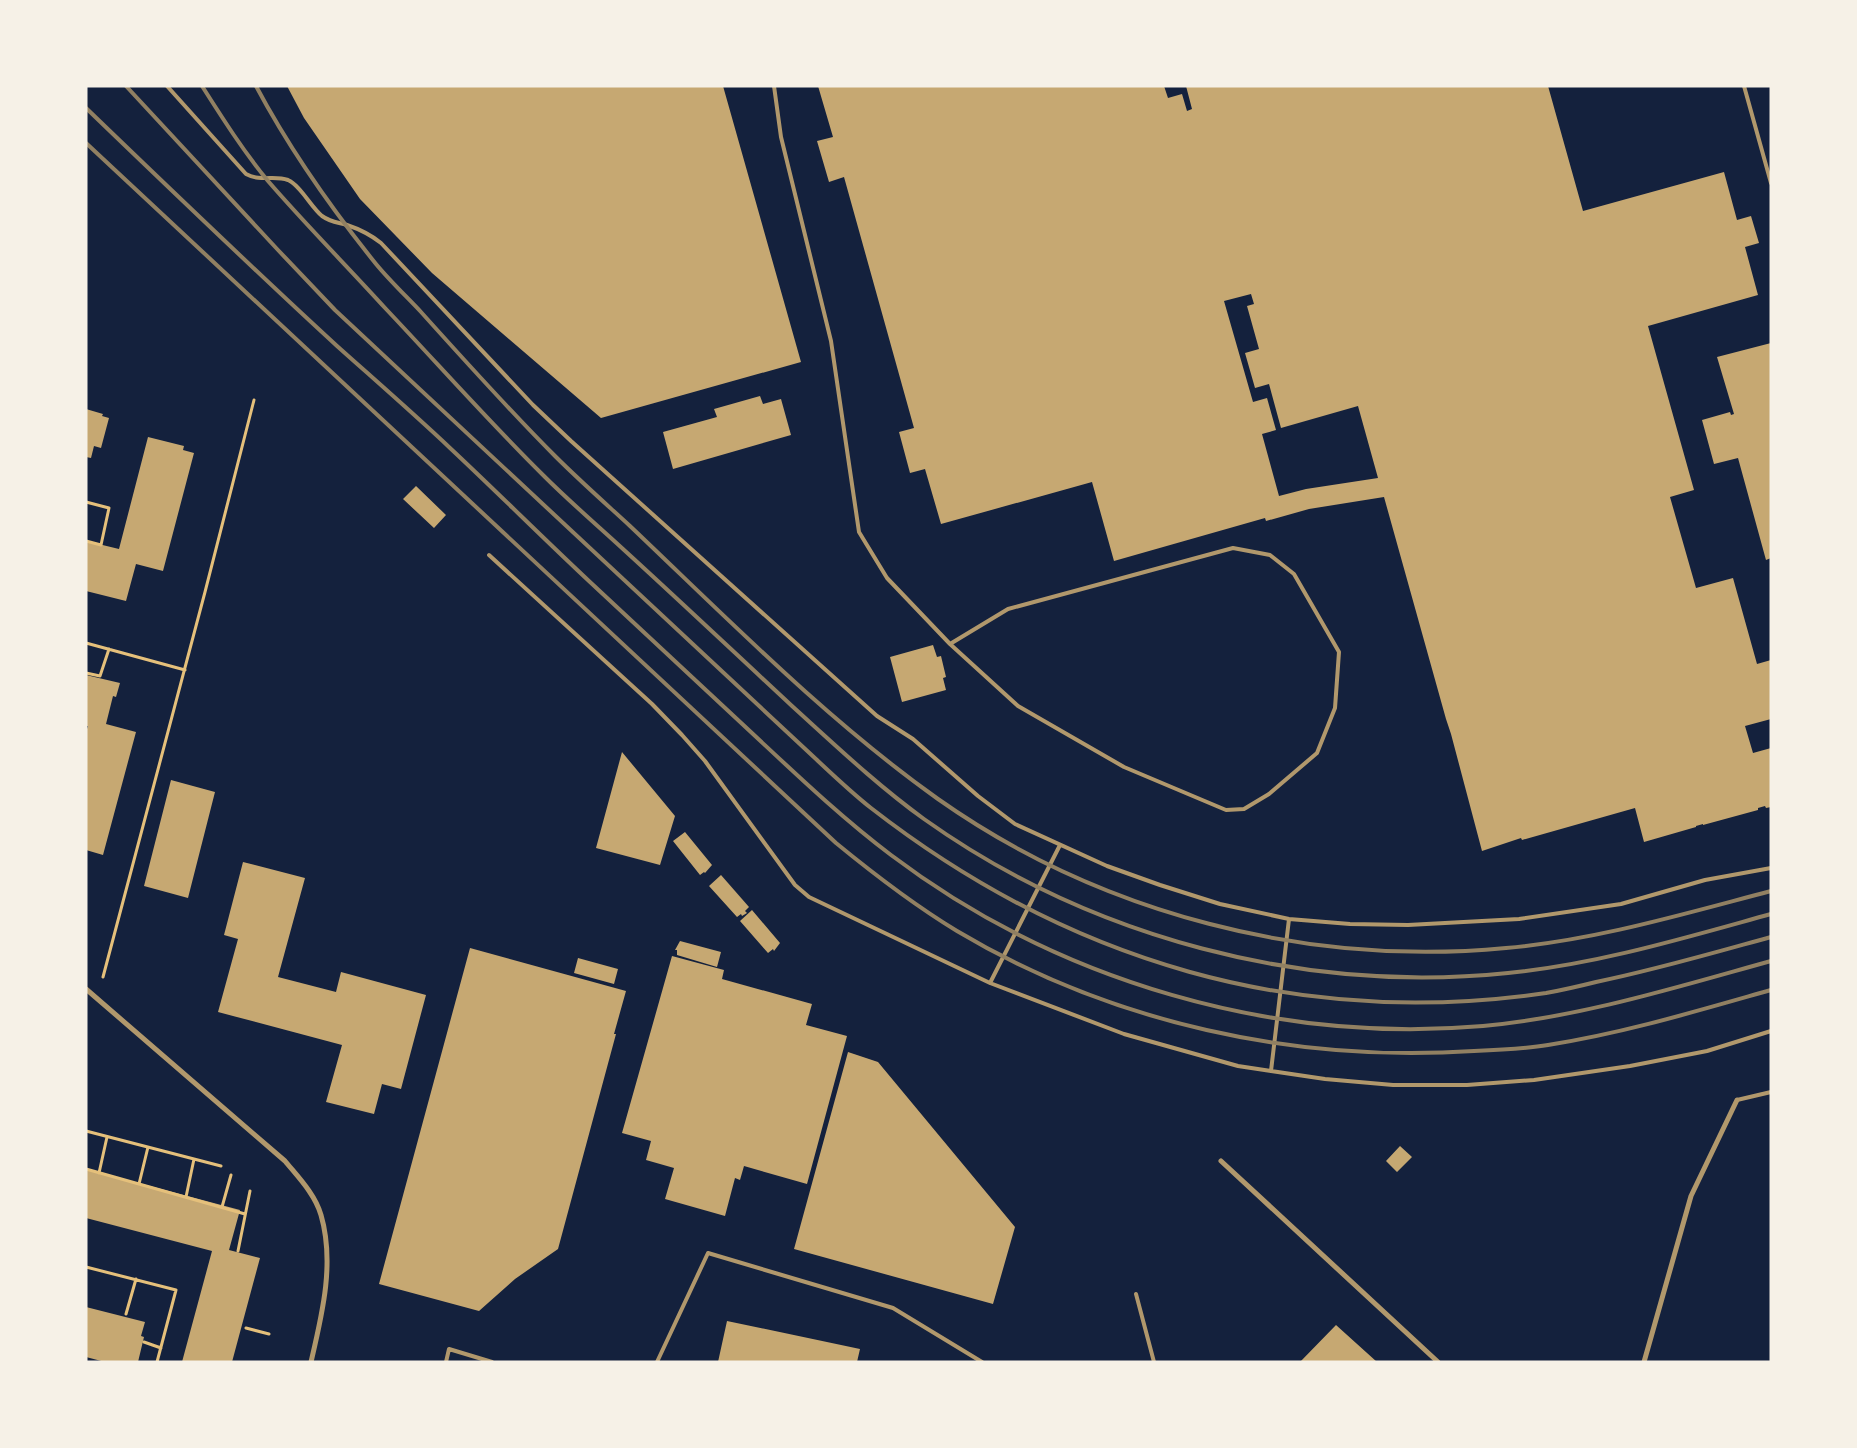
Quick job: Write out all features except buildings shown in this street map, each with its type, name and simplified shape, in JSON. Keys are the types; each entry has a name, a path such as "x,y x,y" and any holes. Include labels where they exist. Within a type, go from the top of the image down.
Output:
{"street":[{"path":"86,989 285,1161 306,1186 321,1213 325,1237 327,1272 322,1312 310,1362"},
{"path":"1644,1362 1691,1196 1737,1100"},
{"path":"1221,1161 1438,1362"}],"lane":[{"path":"167,86 246,174 253,178 286,179 321,214 333,223 346,224 381,243 533,405 571,441 877,716 913,739 978,796 1015,824 1107,866 1220,904 1289,919 1350,924 1408,925 1519,919 1621,904 1705,880 1771,868"},
{"path":"774,86 781,137 831,340 859,532 887,578 950,644 1018,706 1124,768 1226,810 1244,809 1269,794 1317,753 1335,708 1339,652 1294,574 1270,555 1233,548 1008,609 950,644"},
{"path":"1744,86 1771,183"},
{"path":"489,555 652,704 682,734 705,761 796,885 809,897 990,984 1124,1034 1238,1066 1271,1072 1393,1085 1466,1085 1534,1080 1630,1066 1707,1051 1771,1032"},
{"path":"990,984 1060,845"},
{"path":"1271,1072 1289,919"},
{"path":"1737,1100 1771,1092"},
{"path":"657,1362 708,1253 893,1308 982,1362"},
{"path":"1136,1294 1154,1362"},
{"path":"446,1362 449,1349 492,1362"}],"path":[{"path":"103,978 254,400"},
{"path":"86,502 109,508 101,544 86,541"},
{"path":"86,643 185,670"},
{"path":"86,673 100,676 109,649"},
{"path":"86,1131 221,1166"},
{"path":"99,1173 107,1136"},
{"path":"139,1184 148,1147"},
{"path":"186,1197 194,1159"},
{"path":"86,1169 245,1214"},
{"path":"222,1207 231,1175"},
{"path":"238,1252 250,1191"},
{"path":"86,1267 176,1290 157,1362"},
{"path":"126,1314 136,1279"},
{"path":"246,1328 270,1334"},
{"path":"144,1342 161,1348"}],"railway":[{"path":"126,86 335,310 837,778 871,808 947,862 1025,907 1106,944 1189,972 1275,991 1363,1001 1453,1002 1546,993 1662,967 1771,937"},
{"path":"202,86 242,147 268,181 484,415 545,477 873,779 924,819 989,861 1057,896 1128,926 1202,948 1278,965 1354,975 1431,977 1508,973 1542,969 1608,957 1771,914"},
{"path":"256,86 312,178 376,264 555,456 818,703 938,799 1001,839 1068,873 1137,902 1209,924 1282,940 1357,949 1431,952 1506,948 1540,944 1606,933 1771,891"},
{"path":"86,108 179,198 337,346 436,435 610,601 820,796 891,855 956,900 1025,938 1097,970 1172,995 1248,1013 1326,1025 1404,1029 1483,1026 1556,1016 1664,991 1771,961"},
{"path":"86,143 836,843 925,911 1016,963 1078,990 1141,1013 1206,1030 1273,1043 1340,1050 1407,1053 1502,1050 1548,1045 1632,1028 1771,990"}]}
